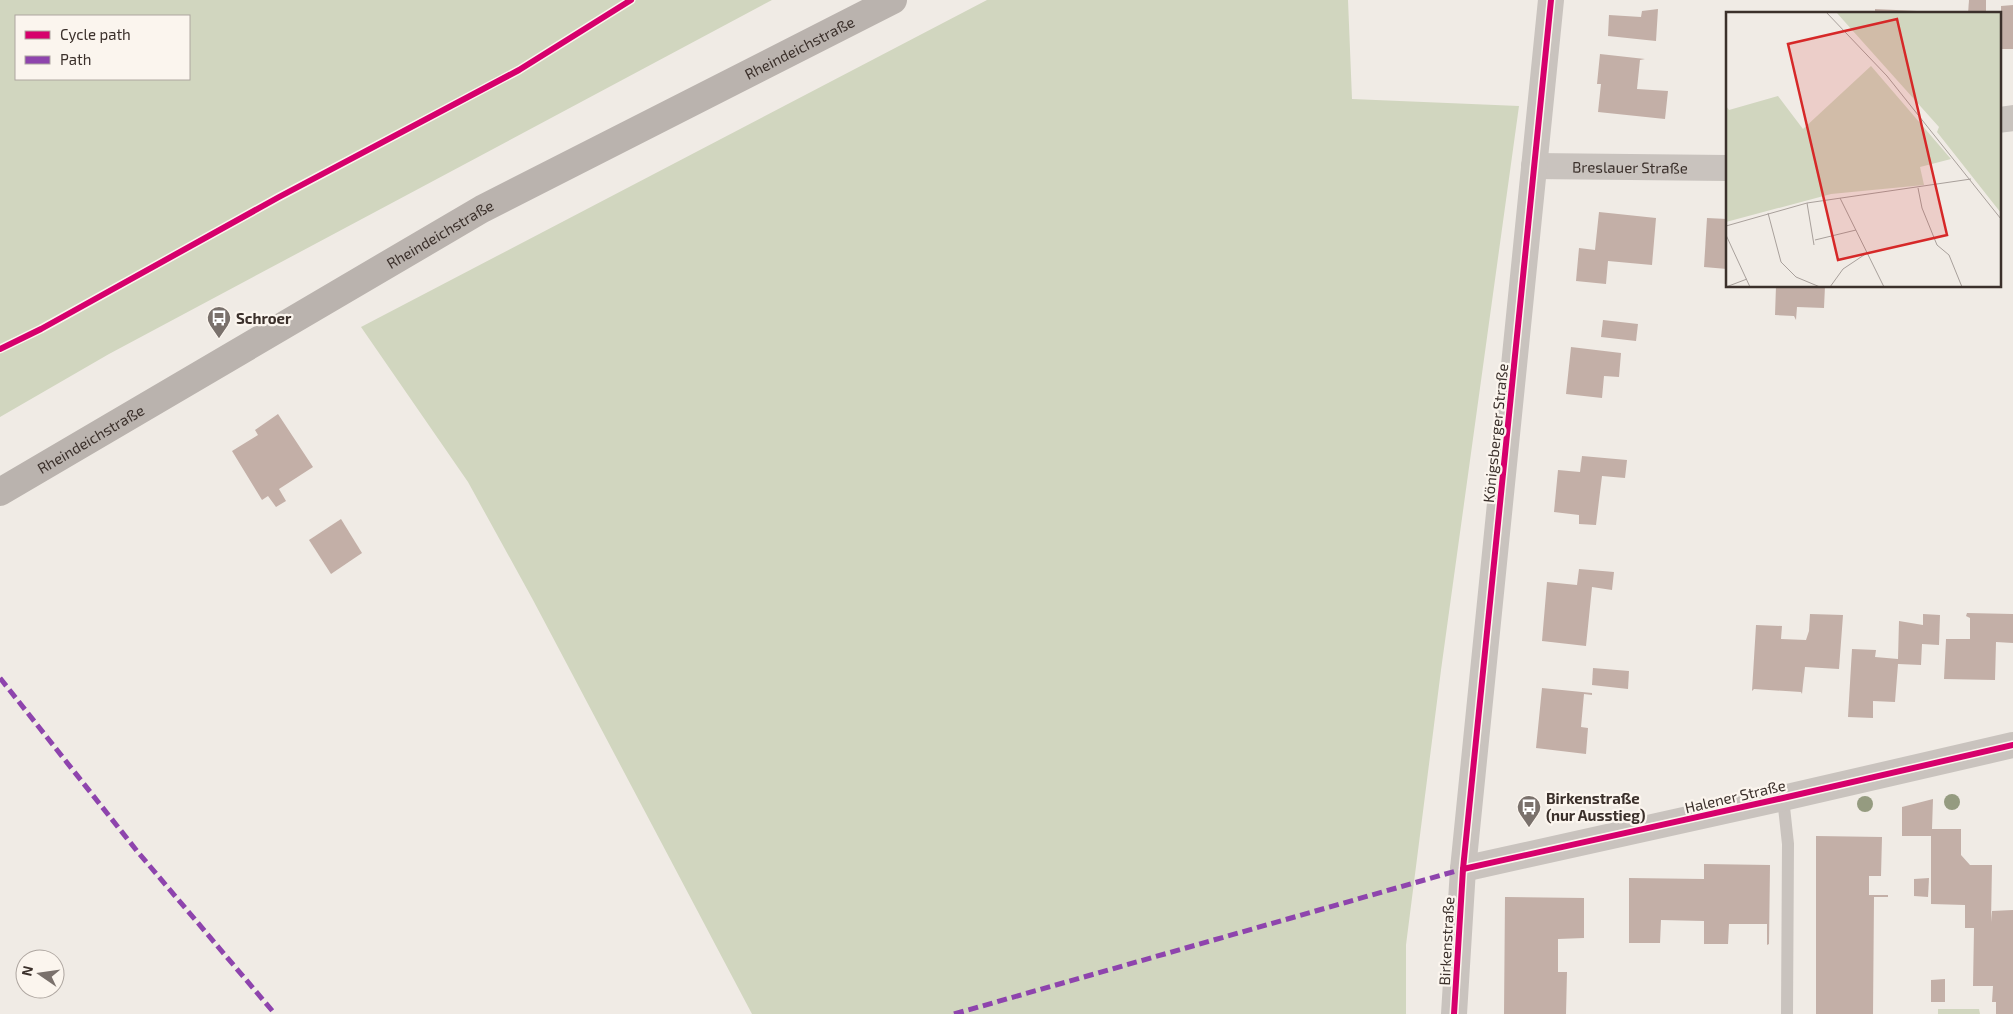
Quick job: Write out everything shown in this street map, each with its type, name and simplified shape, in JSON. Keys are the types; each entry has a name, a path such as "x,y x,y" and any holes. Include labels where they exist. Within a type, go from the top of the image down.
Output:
{"main road":[{"name":"Rheindeichstraße","path":"0,492 482,209 893,0"}],"street":[{"name":"Königsberger Straße","path":"1463,870 1551,0"},
{"path":"2000,120 2013,118"},
{"name":"Breslauer Straße","path":"1534,166 1726,168"},
{"name":"Halener Straße","path":"1463,870 1784,798 2012,750"},
{"name":"Birkenstraße","path":"1454,1014 1463,870"}],"lane":[{"path":"1784,798 1788,844 1787,1014"}],"green space":[{"path":"0,0 772,0 109,354 0,417"},
{"path":"987,0 1348,0 1352,99 1519,106 1441,670 1406,945 1406,1014 752,1014 533,600 468,482 361,327"},
{"path":"1938,1009 1979,1009 1980,1014 1938,1014"}],"building":[{"path":"1969,0 1986,0 1986,12 1968,12"},
{"path":"2013,5 2013,49 2001,49 2001,6"},
{"path":"1658,9 1656,41 1608,36 1609,15 1641,17 1642,11"},
{"path":"1875,9 1938,12 1875,12"},
{"path":"1600,54 1645,59 1640,60 1637,89 1668,91 1665,119 1598,112 1601,84 1597,84"},
{"path":"1599,212 1656,218 1652,265 1608,261 1606,284 1576,281 1579,248 1595,250"},
{"path":"1707,218 1726,219 1726,269 1704,267"},
{"path":"1776,288 1825,288 1824,308 1797,307 1796,320 1794,316 1775,315"},
{"path":"1603,320 1638,324 1636,341 1601,337"},
{"path":"1571,347 1621,353 1619,377 1604,376 1602,398 1566,394"},
{"path":"278,414 313,467 279,489 286,501 276,507 268,496 262,500 232,451 258,435 255,430"},
{"path":"1582,456 1627,460 1625,478 1602,476 1596,525 1579,524 1579,515 1554,512 1558,470 1580,472"},
{"path":"341,519 362,553 331,574 309,540"},
{"path":"1579,569 1614,572 1612,590 1592,587 1586,646 1542,641 1547,582 1577,585"},
{"path":"1967,613 2013,614 2013,643 1996,642 1995,680 1944,679 1946,639 1970,639 1970,618 1966,616"},
{"path":"1810,614 1843,615 1839,669 1805,667 1802,694 1801,692 1754,689 1752,691 1756,625 1782,626 1781,639 1806,640 1809,631"},
{"path":"1923,614 1940,615 1939,645 1922,644 1921,665 1898,664 1895,702 1873,701 1873,718 1848,717 1852,649 1876,650 1875,657 1898,659 1899,621 1923,625"},
{"path":"1593,668 1629,671 1628,689 1592,685"},
{"path":"1542,688 1592,693 1592,695 1584,694 1581,727 1588,728 1586,754 1536,748"},
{"path":"1933,799 1932,829 1961,829 1961,855 1970,865 1992,865 1991,922 1992,911 2013,910 2013,1014 1996,1014 1996,1002 1992,1002 1993,986 1973,986 1974,928 1965,928 1965,905 1931,904 1931,836 1902,836 1902,807"},
{"path":"1816,836 1882,837 1881,876 1869,876 1869,895 1888,895 1888,897 1874,897 1873,1014 1816,1014"},
{"path":"1704,864 1770,865 1769,944 1767,945 1767,924 1729,924 1728,944 1704,944 1704,921 1661,920 1660,943 1629,943 1629,878 1704,879"},
{"path":"1929,878 1928,897 1914,896 1914,879"},
{"path":"1505,897 1584,898 1584,938 1558,939 1558,972 1567,972 1566,1014 1504,1014"},
{"path":"1945,979 1945,1002 1931,1002 1931,980"}],"marked path":[{"path":"0,678 137,851 275,1014"},
{"path":"954,1014 1463,869"}],"cycle path":[{"path":"0,349 41,329 279,197 519,70 631,0"},
{"path":"1454,1014 1463,869 1551,0"},
{"path":"1463,869 2013,745"}],"place":[{"name":"Schroer","path":"219,339"},
{"name":"Birkenstraße (nur Ausstieg)","path":"1529,828"}]}
